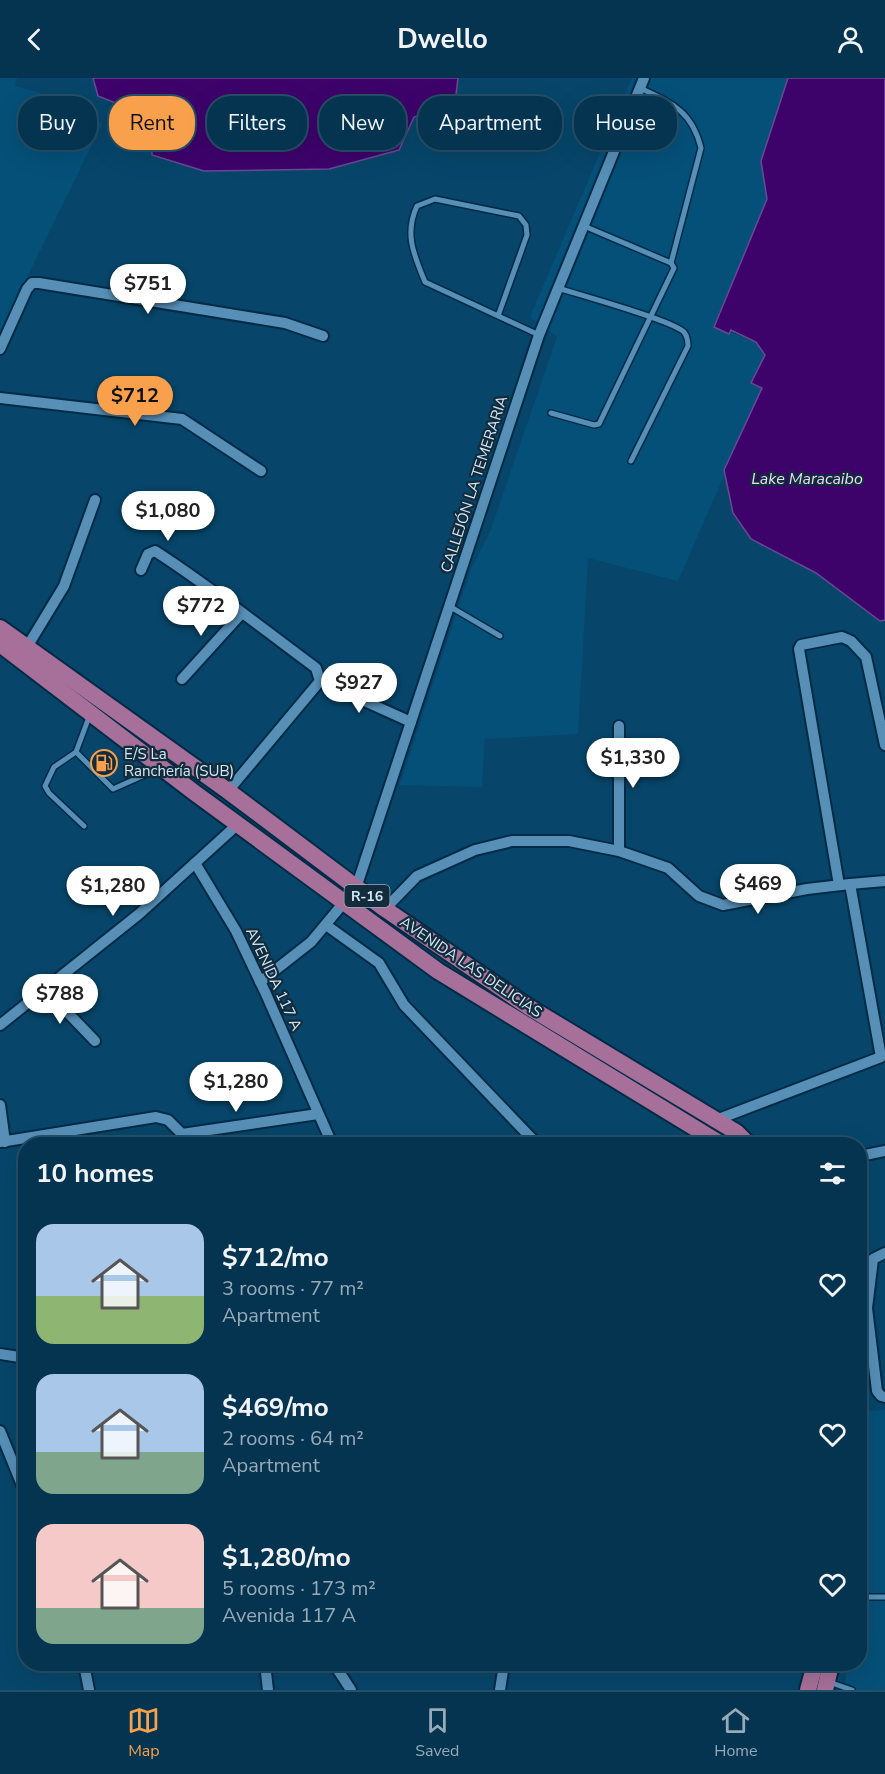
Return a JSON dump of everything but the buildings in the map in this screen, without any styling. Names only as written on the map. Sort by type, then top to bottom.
[{"type":"main road","name":"AVENIDA LAS DELICIAS","points":[[0,628],[228,791],[385,909],[527,1006],[740,1137]]},
{"type":"main road","name":"AVENIDA LAS DELICIAS","points":[[0,644],[161,767],[438,971],[710,1137]]},
{"type":"main road","points":[[808,1690],[812,1671]]},
{"type":"main road","points":[[826,1686],[829,1671]]},
{"type":"street","name":"CALLEJÓN LA TEMERARIA","points":[[261,982],[311,942],[356,888],[556,287],[642,83]]},
{"type":"street","points":[[0,349],[27,289],[32,283],[285,323],[322,336]]},
{"type":"street","points":[[0,398],[182,419],[261,471]]},
{"type":"street","points":[[27,646],[64,586],[95,500]]},
{"type":"street","points":[[141,570],[148,554],[155,551],[208,585],[241,614],[316,668],[320,681],[411,722]]},
{"type":"street","points":[[182,679],[241,614]]},
{"type":"street","points":[[716,1120],[883,1059],[845,885],[799,650],[801,645],[842,637],[851,641],[866,657],[885,745]]},
{"type":"street","points":[[228,791],[320,681]]},
{"type":"street","points":[[619,726],[619,851]]},
{"type":"street","points":[[0,1025],[139,914],[238,824]]},
{"type":"street","points":[[385,909],[417,876],[475,850],[512,841],[569,841],[619,851],[668,868],[699,896],[723,905],[845,885],[885,881]]},
{"type":"street","name":"AVENIDA 117 A","points":[[195,863],[236,931],[261,982],[329,1137]]},
{"type":"street","points":[[326,925],[379,963],[404,1005],[530,1137]]},
{"type":"street","points":[[45,989],[95,1041]]},
{"type":"street","points":[[0,1105],[2,1142],[18,1139]]},
{"type":"street","points":[[182,1134],[318,1114]]},
{"type":"street","points":[[33,1137],[156,1117],[168,1120],[182,1134]]},
{"type":"street","points":[[867,1155],[885,1151]]},
{"type":"street","points":[[867,1288],[873,1259],[885,1253]]},
{"type":"street","points":[[867,1331],[877,1390],[881,1396],[885,1397]]},
{"type":"street","points":[[0,1354],[18,1357]]},
{"type":"street","points":[[0,1431],[18,1475]]},
{"type":"street","points":[[85,1671],[89,1690]]},
{"type":"street","points":[[267,1671],[268,1690]]},
{"type":"street","points":[[339,1671],[351,1690]]},
{"type":"street","points":[[500,1690],[503,1671]]},
{"type":"lane","points":[[642,83],[676,105],[696,130],[701,148],[671,263]]},
{"type":"lane","points":[[498,316],[527,236],[525,225],[519,216],[435,199],[417,206],[411,219],[410,241],[425,282],[498,316],[539,335]]},
{"type":"lane","points":[[551,413],[594,425],[599,424],[652,318],[674,268],[671,263],[582,225]]},
{"type":"lane","points":[[556,287],[652,318],[682,331],[688,346],[631,461]]},
{"type":"lane","points":[[449,606],[500,636]]},
{"type":"lane","points":[[84,826],[49,793],[45,786],[54,767],[75,752],[90,712]]},
{"type":"lane","points":[[75,752],[113,789],[161,767]]},
{"type":"lane","points":[[867,1597],[885,1597]]},
{"type":"lane","points":[[826,1686],[852,1690]]},
{"type":"shaded area","points":[[0,78],[17,78],[15,86],[51,96],[18,96],[18,150],[89,150],[0,333]]},
{"type":"shaded area","points":[[632,78],[788,78],[761,161],[767,199],[714,327],[756,342],[765,355],[762,388],[678,581],[588,558],[578,734],[485,739],[482,787],[400,785],[471,569],[490,532],[557,337],[530,317],[601,150],[677,150],[677,96],[624,96]]},
{"type":"shaded area","points":[[97,121],[102,124],[97,134]]},
{"type":"shaded area","points":[[885,1410],[885,1690],[843,1690],[847,1671],[867,1671],[867,1411]]},
{"type":"water","points":[[93,78],[458,78],[456,96],[418,96],[418,116],[414,117],[406,135],[406,96],[319,96],[319,150],[399,150],[329,169],[204,171],[152,155],[152,150],[195,150],[195,96],[109,96],[109,100],[98,96]]},
{"type":"water","name":"Lake Maracaibo","points":[[788,78],[885,78],[885,620],[880,621],[816,573],[751,539],[733,513],[724,470],[762,388],[751,383],[765,355],[756,342],[731,330],[729,334],[714,327],[767,199],[761,161]]},
{"type":"place","name":"E/S La Ranchería (SUB)","points":[[104,763]]}]
